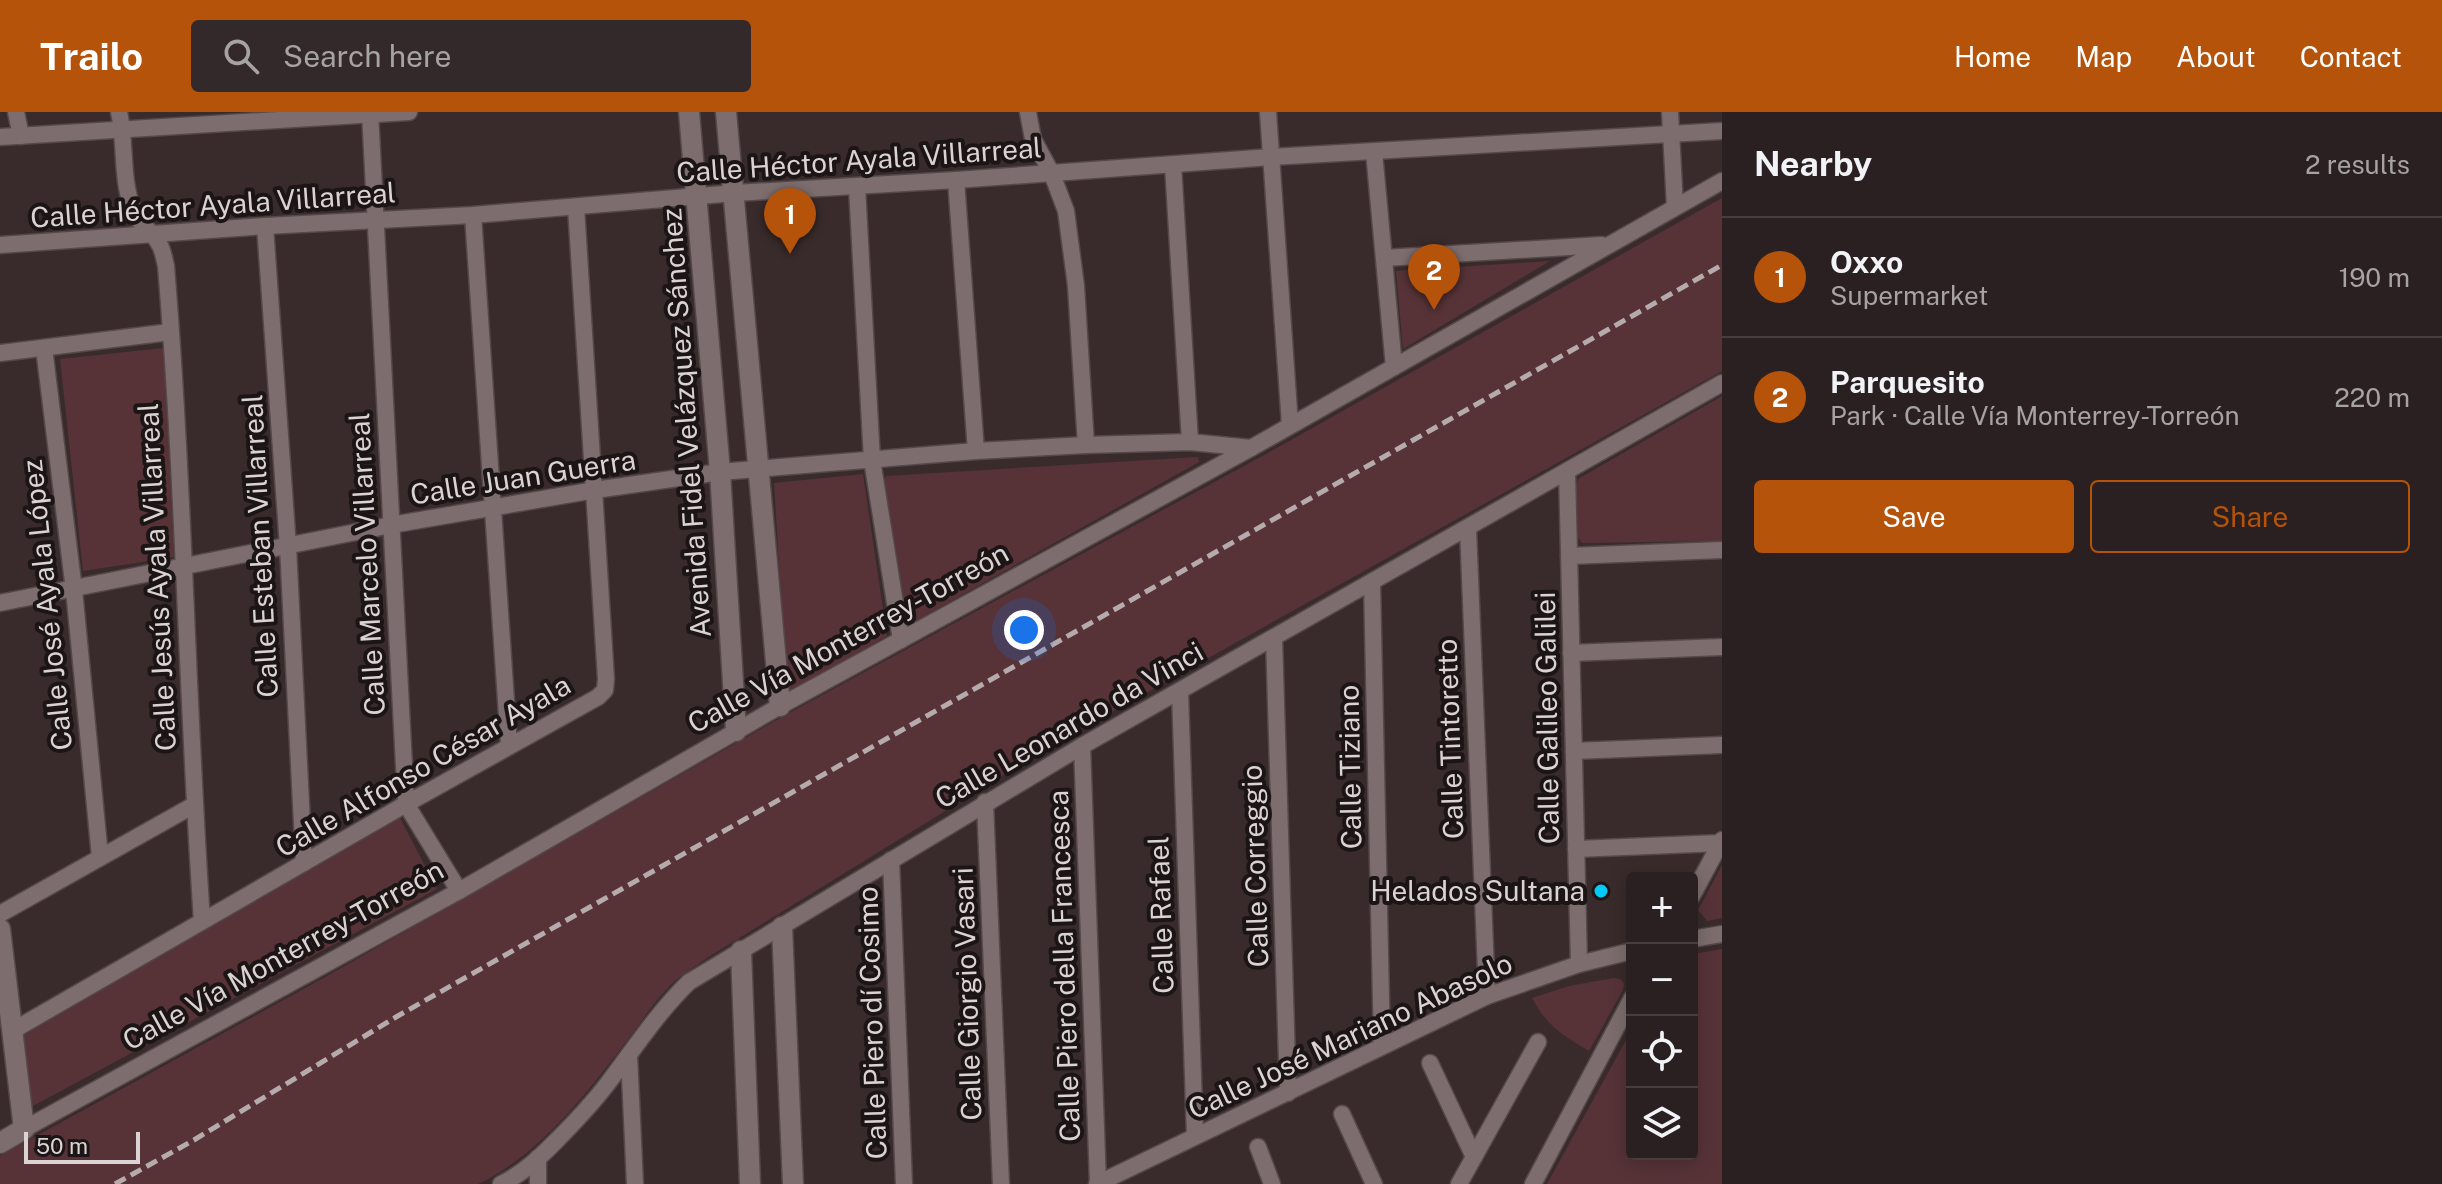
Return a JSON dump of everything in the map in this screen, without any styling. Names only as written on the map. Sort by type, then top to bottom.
[{"type":"street","points":[[16,112],[21,136]]},
{"type":"street","name":"Calle Jesús Ayala Villarreal","points":[[119,112],[129,197],[138,221],[159,243],[166,266],[202,921]]},
{"type":"street","points":[[0,137],[409,112]]},
{"type":"street","name":"Avenida Fidel Velázquez Sánchez","points":[[689,112],[720,472],[736,731]]},
{"type":"street","points":[[726,112],[780,706]]},
{"type":"street","points":[[1028,112],[1033,139],[1052,174],[1066,211],[1076,286],[1086,445]]},
{"type":"street","points":[[1268,112],[1290,425]]},
{"type":"street","points":[[1670,112],[1675,207]]},
{"type":"street","name":"Calle Marcelo Villarreal","points":[[370,113],[406,804],[459,891]]},
{"type":"street","name":"Calle Héctor Ayala Villarreal","points":[[0,245],[473,215],[697,195],[857,187],[1271,157],[1722,131]]},
{"type":"street","points":[[1374,152],[1394,367]]},
{"type":"street","points":[[1173,165],[1190,442]]},
{"type":"street","points":[[956,180],[976,451]]},
{"type":"street","name":"Calle Vía Monterrey-Torreón","points":[[0,1143],[459,891],[780,706],[1251,448],[1722,181]]},
{"type":"street","points":[[857,187],[872,460],[901,640]]},
{"type":"street","name":"Calle Alfonso César Ayala","points":[[12,1031],[598,697],[605,690],[576,207]]},
{"type":"street","points":[[473,215],[509,745]]},
{"type":"street","name":"Calle Esteban Villarreal","points":[[265,226],[288,547],[304,863]]},
{"type":"street","points":[[1384,258],[1608,245]]},
{"type":"street","points":[[0,353],[170,332]]},
{"type":"street","name":"Calle José Ayala López","points":[[44,348],[74,590],[100,857]]},
{"type":"street","name":"Calle Leonardo da Vinci","points":[[501,1184],[538,1158],[579,1117],[689,982],[985,802],[1722,383]]},
{"type":"street","name":"Calle Juan Guerra","points":[[0,603],[391,525],[720,472],[1086,445],[1190,442],[1251,448]]},
{"type":"street","name":"Calle Galileo Galilei","points":[[1567,471],[1579,964]]},
{"type":"street","name":"Calle Tintoretto","points":[[1468,528],[1487,996]]},
{"type":"street","points":[[1569,556],[1722,550]]},
{"type":"street","name":"Calle Tiziano","points":[[1372,583],[1382,1046]]},
{"type":"street","name":"Calle Correggio","points":[[1274,638],[1288,1093]]},
{"type":"street","points":[[1571,653],[1722,647]]},
{"type":"street","name":"Calle Rafael","points":[[1180,692],[1195,1136]]},
{"type":"street","points":[[1574,751],[1722,745]]},
{"type":"street","name":"Calle Piero della Francesca","points":[[1082,746],[1097,1184]]},
{"type":"street","name":"Calle Giorgio Vasari","points":[[985,802],[1001,1184]]},
{"type":"street","points":[[0,914],[194,805]]},
{"type":"street","points":[[1576,849],[1721,841]]},
{"type":"street","points":[[1698,885],[1721,841]]},
{"type":"street","name":"Calle Piero dí Cosimo","points":[[891,860],[904,1184]]},
{"type":"street","points":[[782,927],[793,1184]]},
{"type":"street","points":[[0,929],[24,1129]]},
{"type":"street","points":[[1698,938],[1722,934]]},
{"type":"street","points":[[741,951],[750,1184]]},
{"type":"street","name":"Calle José Mariano Abasolo","points":[[1097,1184],[1487,996],[1579,964],[1626,952]]},
{"type":"street","points":[[1533,1184],[1626,1009]]},
{"type":"street","points":[[1459,1184],[1538,1042]]},
{"type":"street","points":[[629,1055],[635,1184]]},
{"type":"street","points":[[1430,1063],[1474,1157]]},
{"type":"street","points":[[1342,1114],[1374,1184]]},
{"type":"street","points":[[1258,1147],[1272,1184]]},
{"type":"street","points":[[538,1158],[538,1184]]},
{"type":"shaded area","points":[[1722,198],[1722,371],[1049,747],[710,956],[681,976],[657,1000],[600,1076],[544,1138],[501,1171],[478,1184],[0,1184],[0,1156],[327,976],[789,713],[1275,449]]},
{"type":"shaded area","points":[[1550,261],[1403,349],[1396,271]]},
{"type":"shaded area","points":[[164,348],[174,557],[83,571],[60,359]]},
{"type":"shaded area","points":[[1722,396],[1722,541],[1582,543],[1578,537],[1578,479]]},
{"type":"shaded area","points":[[1198,457],[1199,462],[910,624],[904,620],[884,481],[886,476]]},
{"type":"shaded area","points":[[863,474],[887,636],[787,693],[774,483]]},
{"type":"shaded area","points":[[400,818],[437,889],[31,1107],[22,1036]]},
{"type":"shaded area","points":[[1722,865],[1722,918],[1707,921],[1698,910]]},
{"type":"shaded area","points":[[1722,949],[1722,1184],[1547,1184],[1626,1040],[1626,1160],[1698,1160],[1698,953]]},
{"type":"shaded area","points":[[1614,978],[1624,983],[1623,990],[1589,1051],[1556,1029],[1532,998],[1569,986]]},
{"type":"railway","points":[[115,1184],[194,1140],[396,1017],[1722,265]]},
{"type":"place","name":"Oxxo","points":[[790,254]]},
{"type":"place","name":"Parquesito","points":[[1434,310]]},
{"type":"place","name":"Helados Sultana","points":[[1601,891]]}]
